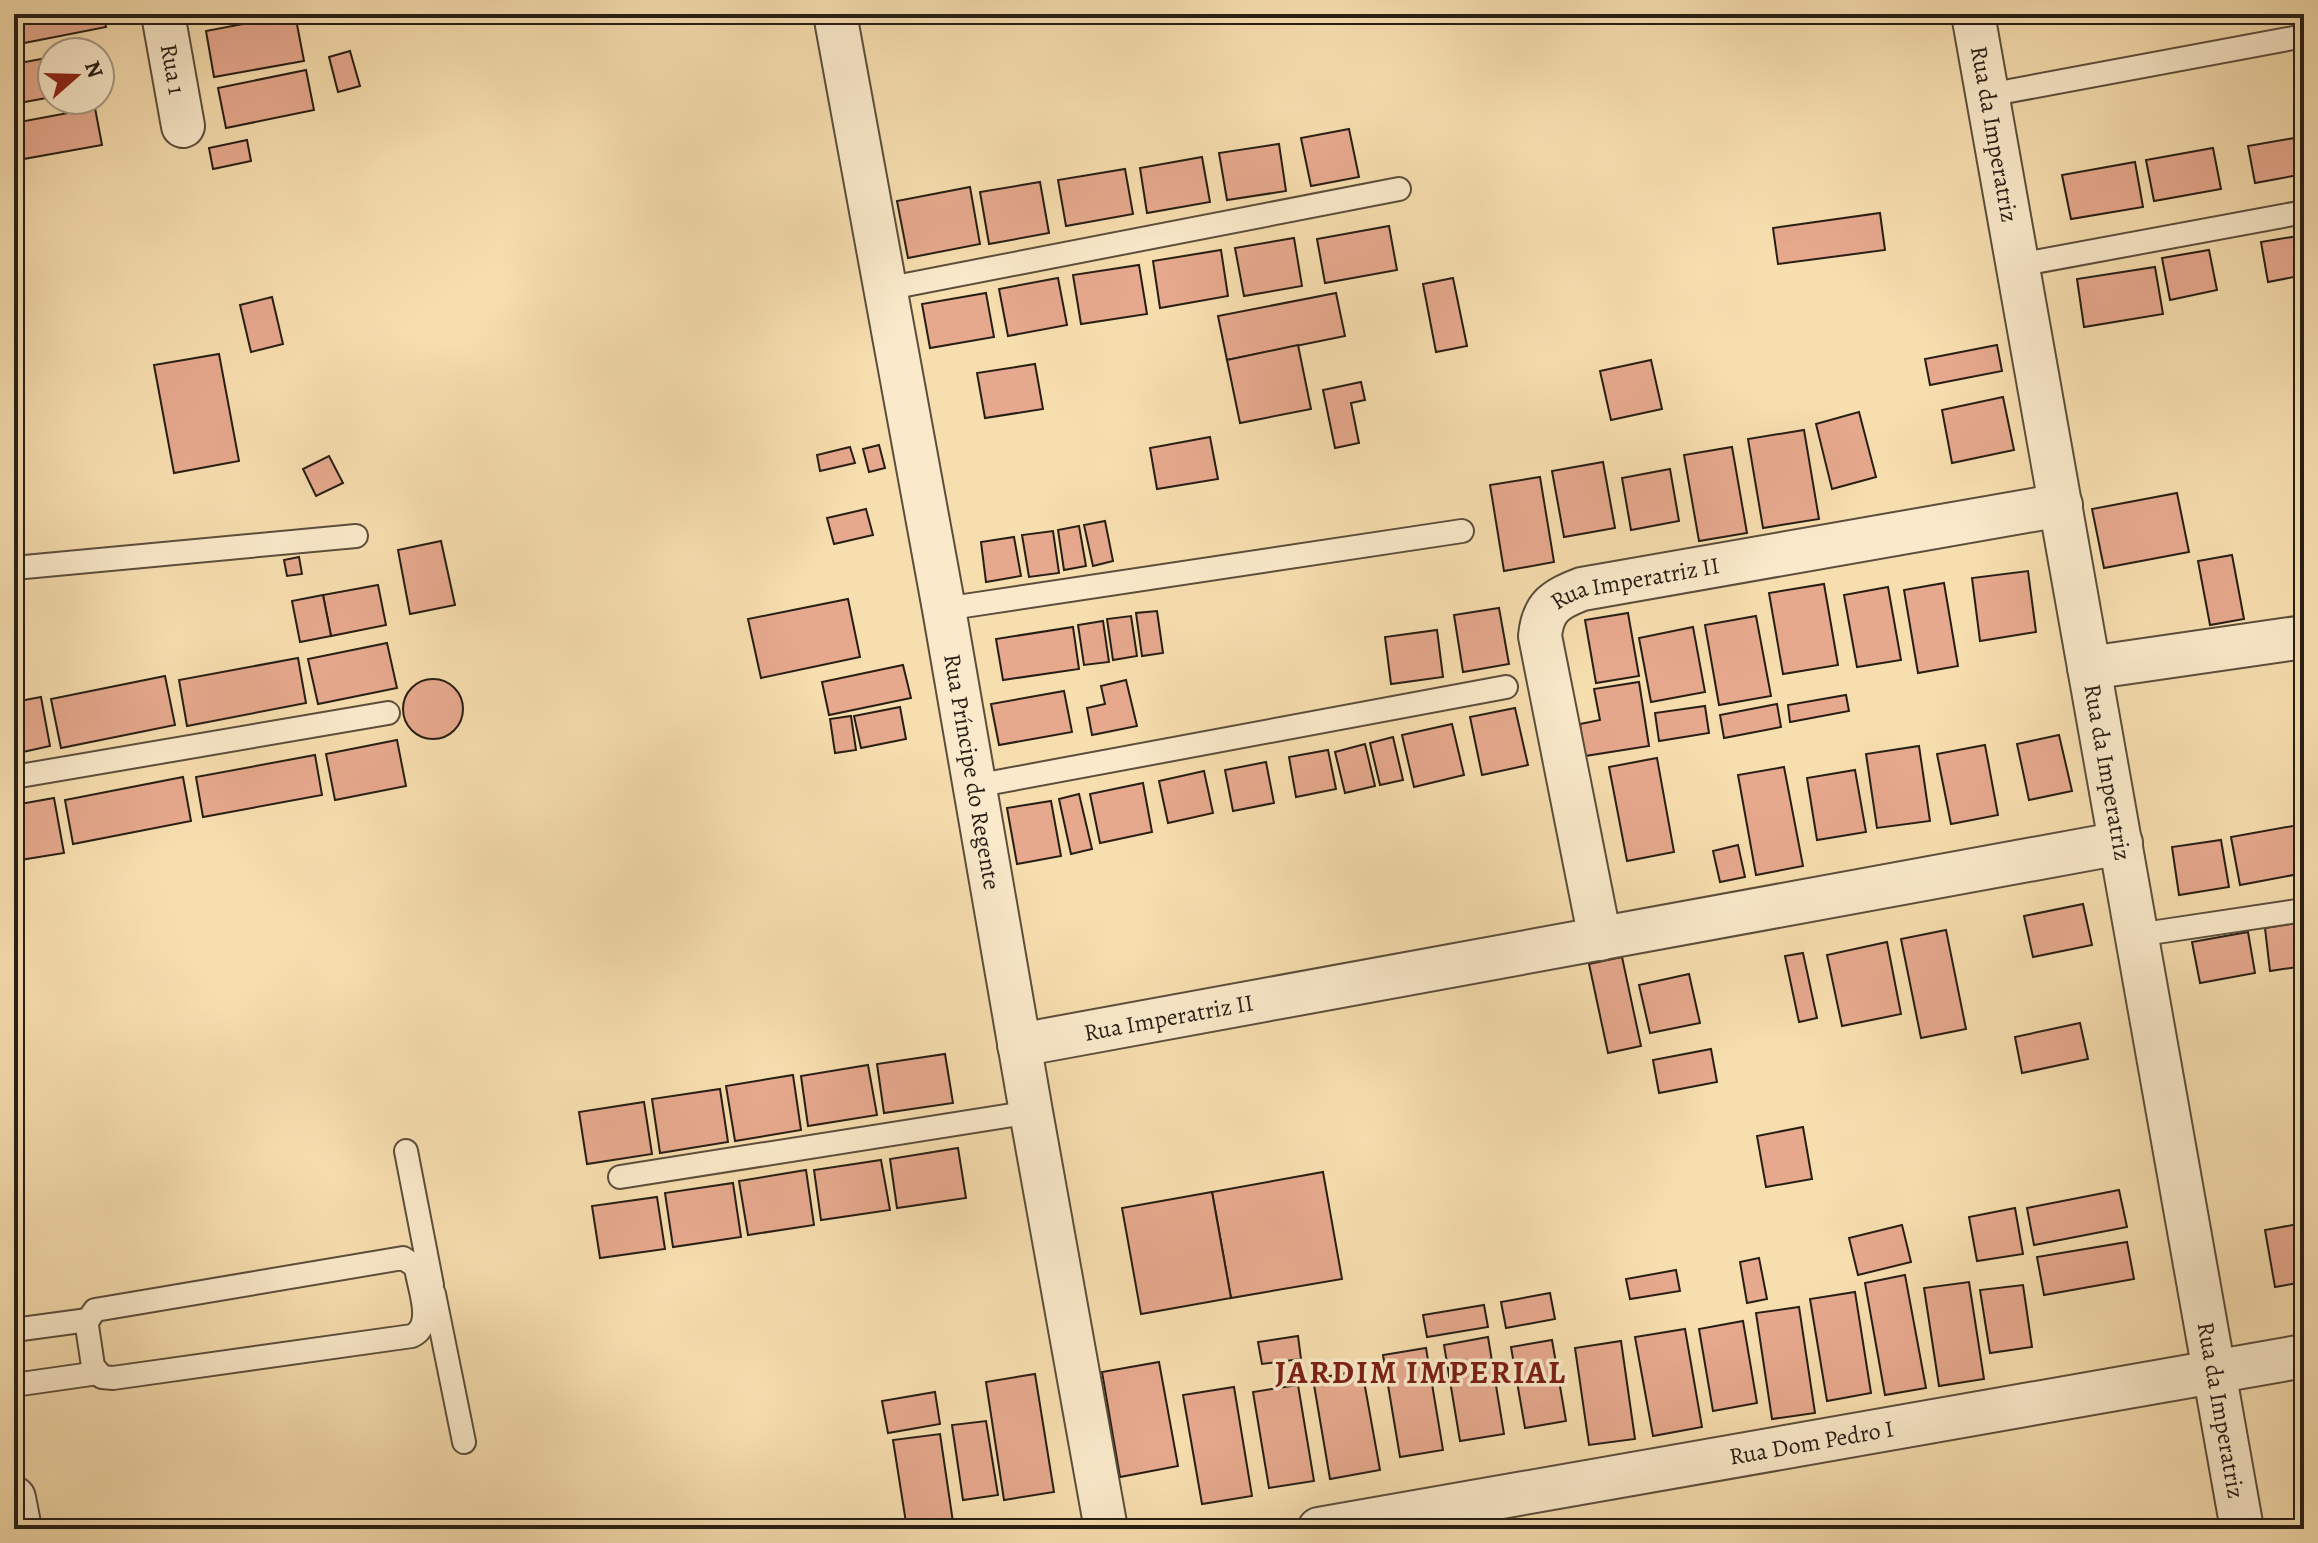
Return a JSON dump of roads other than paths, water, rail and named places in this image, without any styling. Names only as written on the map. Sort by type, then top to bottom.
[{"type":"street","name":"Rua 1","points":[[163,14],[183,126]]},
{"type":"street","name":"Rua Príncipe do Regente","points":[[835,14],[944,609],[1106,1529]]},
{"type":"street","name":"Rua da Imperatriz","points":[[1973,14],[2242,1529]]},
{"type":"street","name":"Rua Imperatriz II","points":[[1600,939],[1540,636],[1542,620],[1549,607],[1563,596],[1582,589],[2061,505]]},
{"type":"street","points":[[2089,668],[2304,637]]},
{"type":"street","name":"Rua Imperatriz II","points":[[1019,1045],[2121,843]]},
{"type":"street","name":"Rua Dom Pedro I","points":[[1319,1529],[2304,1356]]},
{"type":"street","points":[[14,1498],[20,1529]]},
{"type":"lane","points":[[1988,95],[2304,36]]},
{"type":"lane","points":[[885,289],[1399,189]]},
{"type":"lane","points":[[2018,265],[2304,212]]},
{"type":"lane","points":[[944,609],[1462,531]]},
{"type":"lane","points":[[14,568],[356,536]]},
{"type":"lane","points":[[975,786],[1506,687]]},
{"type":"lane","points":[[14,777],[388,713]]},
{"type":"lane","points":[[2137,935],[2304,910]]},
{"type":"lane","points":[[620,1177],[1031,1112]]},
{"type":"lane","points":[[406,1151],[427,1294],[464,1442]]},
{"type":"lane","points":[[403,1258],[415,1266],[427,1294],[424,1325],[418,1334],[412,1336],[113,1378],[102,1377],[93,1366],[88,1320],[95,1310],[101,1308],[403,1258]]},
{"type":"lane","points":[[14,1330],[88,1320]]},
{"type":"lane","points":[[14,1385],[98,1373]]},
{"type":"district","name":"JARDIM IMPERIAL","points":[[1421,1372]]}]
